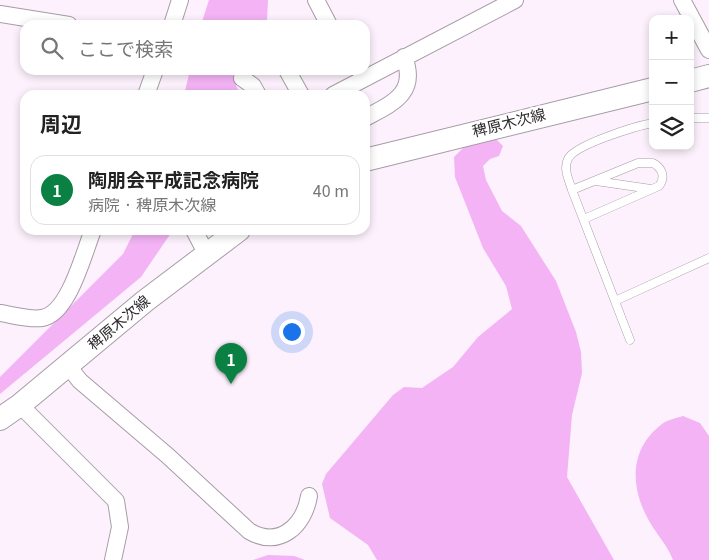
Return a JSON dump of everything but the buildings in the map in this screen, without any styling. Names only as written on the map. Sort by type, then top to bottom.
[{"type":"main road","points":[[694,80],[709,76]]},
{"type":"main road","name":"稗原木次線","points":[[370,159],[649,90]]},
{"type":"main road","name":"稗原木次線","points":[[0,419],[68,366],[145,301],[232,235]]},
{"type":"street","points":[[174,20],[180,0]]},
{"type":"street","points":[[316,0],[326,20]]},
{"type":"street","points":[[370,70],[404,57],[515,0]]},
{"type":"street","points":[[682,0],[709,50]]},
{"type":"street","points":[[0,14],[38,20]]},
{"type":"street","points":[[370,115],[392,104],[403,93],[408,82],[409,69],[404,57]]},
{"type":"street","points":[[148,90],[153,75]]},
{"type":"street","points":[[243,75],[242,78],[250,82],[255,90]]},
{"type":"street","points":[[290,75],[297,90]]},
{"type":"street","points":[[339,90],[357,75]]},
{"type":"street","points":[[0,313],[42,318],[56,312],[66,297],[91,235]]},
{"type":"street","points":[[196,235],[206,255]]},
{"type":"street","points":[[68,366],[80,381],[168,456],[249,531],[258,536],[273,539],[286,533],[304,511],[309,496]]},
{"type":"street","points":[[20,405],[116,501],[120,527],[113,560]]},
{"type":"lane","points":[[694,118],[709,118]]},
{"type":"lane","points":[[630,340],[572,190],[566,165],[573,152],[580,148],[649,124]]},
{"type":"lane","points":[[572,190],[638,163],[650,162],[659,167],[663,175],[662,183],[652,190],[584,219]]},
{"type":"lane","points":[[594,181],[652,190]]},
{"type":"lane","points":[[615,301],[709,258]]},
{"type":"shaded area","points":[[209,0],[268,0],[267,20],[203,20]]},
{"type":"shaded area","points":[[189,75],[233,75],[239,90],[185,90]]},
{"type":"shaded area","points":[[496,139],[503,146],[499,156],[490,159],[483,166],[486,180],[502,211],[521,226],[556,281],[576,332],[581,352],[582,373],[572,415],[567,477],[614,560],[377,560],[368,545],[330,518],[322,484],[326,474],[393,395],[404,387],[422,388],[453,367],[478,337],[512,309],[506,286],[483,248],[455,177],[454,157],[468,143]]},
{"type":"shaded area","points":[[132,235],[170,235],[141,277],[0,394],[0,377],[123,254]]},
{"type":"shaded area","points":[[683,416],[700,423],[709,436],[709,560],[673,560],[647,517],[641,505],[638,492],[636,467],[644,444],[662,424]]},
{"type":"shaded area","points":[[268,555],[294,556],[305,560],[253,560]]},
{"type":"place","name":"陶朋会平成記念病院","points":[[231,384]]}]
